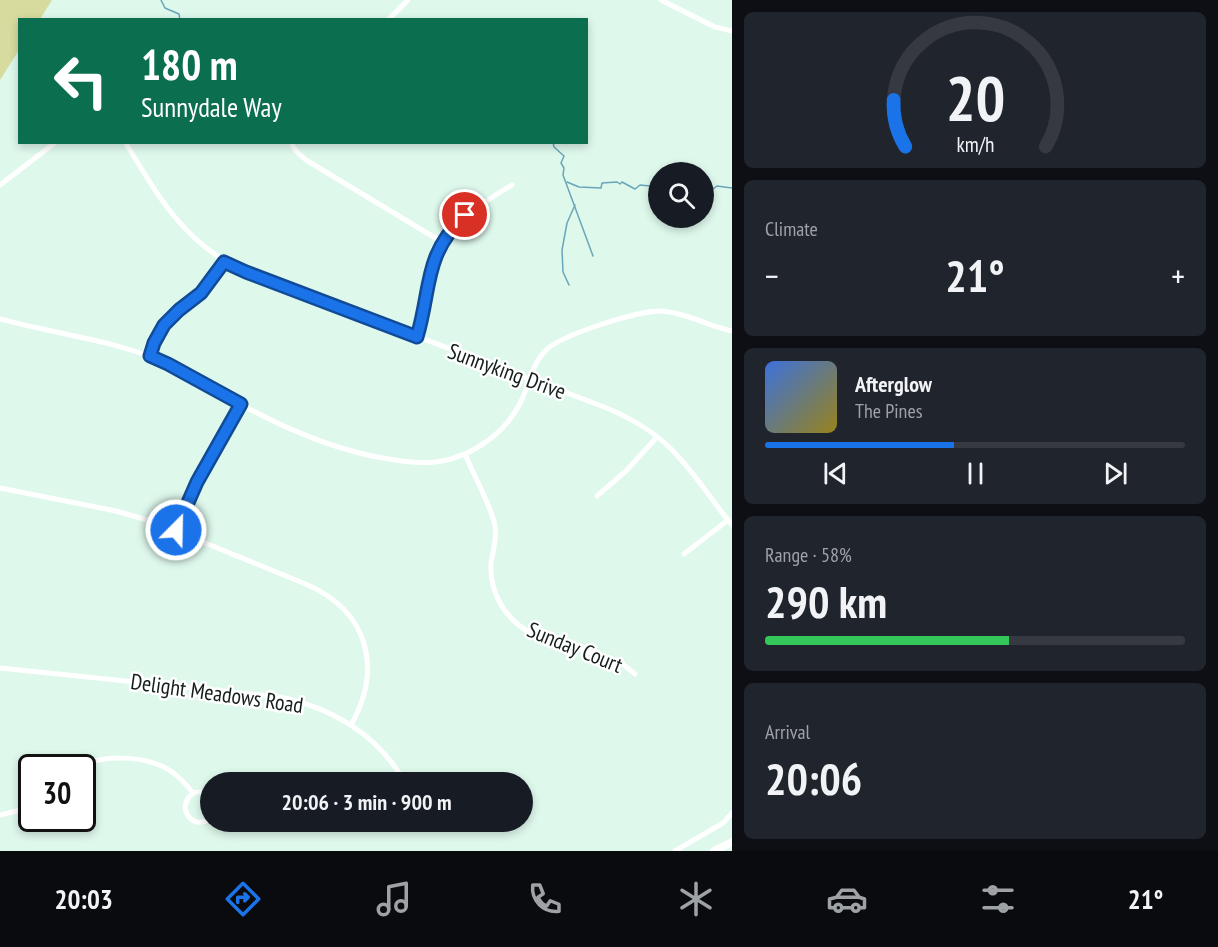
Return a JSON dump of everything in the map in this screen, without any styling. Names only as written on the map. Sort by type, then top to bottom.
[{"type":"main road","points":[[714,851],[732,842]]},
{"type":"street","points":[[390,18],[408,0]]},
{"type":"street","points":[[661,0],[710,25],[732,32]]},
{"type":"street","points":[[0,185],[53,144]]},
{"type":"street","name":"Sunnyking Drive","points":[[126,144],[173,218],[197,242],[224,262],[619,413],[657,436],[682,461],[730,523]]},
{"type":"street","points":[[292,144],[296,151],[314,165],[442,242]]},
{"type":"street","points":[[417,337],[430,272],[442,242],[457,223],[473,209],[512,185]]},
{"type":"street","points":[[150,356],[164,325],[201,293],[224,262]]},
{"type":"street","points":[[0,319],[150,356],[300,435],[341,449],[400,461],[423,462],[445,460],[465,454],[486,442],[504,427],[518,408],[538,359],[557,342],[640,313],[671,312],[732,331]]},
{"type":"street","points":[[176,530],[197,482],[241,404]]},
{"type":"street","points":[[597,496],[632,466],[657,436]]},
{"type":"street","name":"Sunday Court","points":[[465,454],[493,519],[496,533],[491,563],[492,583],[499,602],[507,614],[528,631],[620,662],[635,674]]},
{"type":"street","points":[[0,488],[116,511],[176,530],[329,596],[346,611],[362,636],[367,653],[367,686],[362,704],[351,725]]},
{"type":"street","points":[[684,555],[730,523]]},
{"type":"street","name":"Delight Meadows Road","points":[[0,668],[280,697],[315,706],[365,735],[384,753],[397,772]]},
{"type":"street","points":[[96,761],[146,761],[170,770],[182,779],[193,793]]},
{"type":"street","points":[[200,792],[193,793],[185,802],[189,818],[200,822]]},
{"type":"street","points":[[0,815],[18,811]]},
{"type":"street","points":[[675,851],[723,823],[732,813]]},
{"type":"green space","points":[[0,0],[52,0],[41,18],[18,18],[18,52],[0,80]]},
{"type":"waterway","points":[[161,0],[165,8],[179,14],[180,18]]},
{"type":"waterway","points":[[553,144],[564,156],[561,163],[564,168],[563,175],[593,256]]},
{"type":"waterway","points":[[567,182],[579,187],[601,188],[602,183],[617,182],[620,184],[622,182],[635,189],[640,185],[648,186]]},
{"type":"waterway","points":[[714,188],[717,186],[732,188]]},
{"type":"waterway","points":[[569,285],[563,272],[562,250],[567,223],[575,205]]},
{"type":"route","points":[[176,530],[190,495],[241,404],[150,356],[159,333],[171,317],[210,284],[224,262],[417,337],[435,258],[442,242],[465,215]]}]
